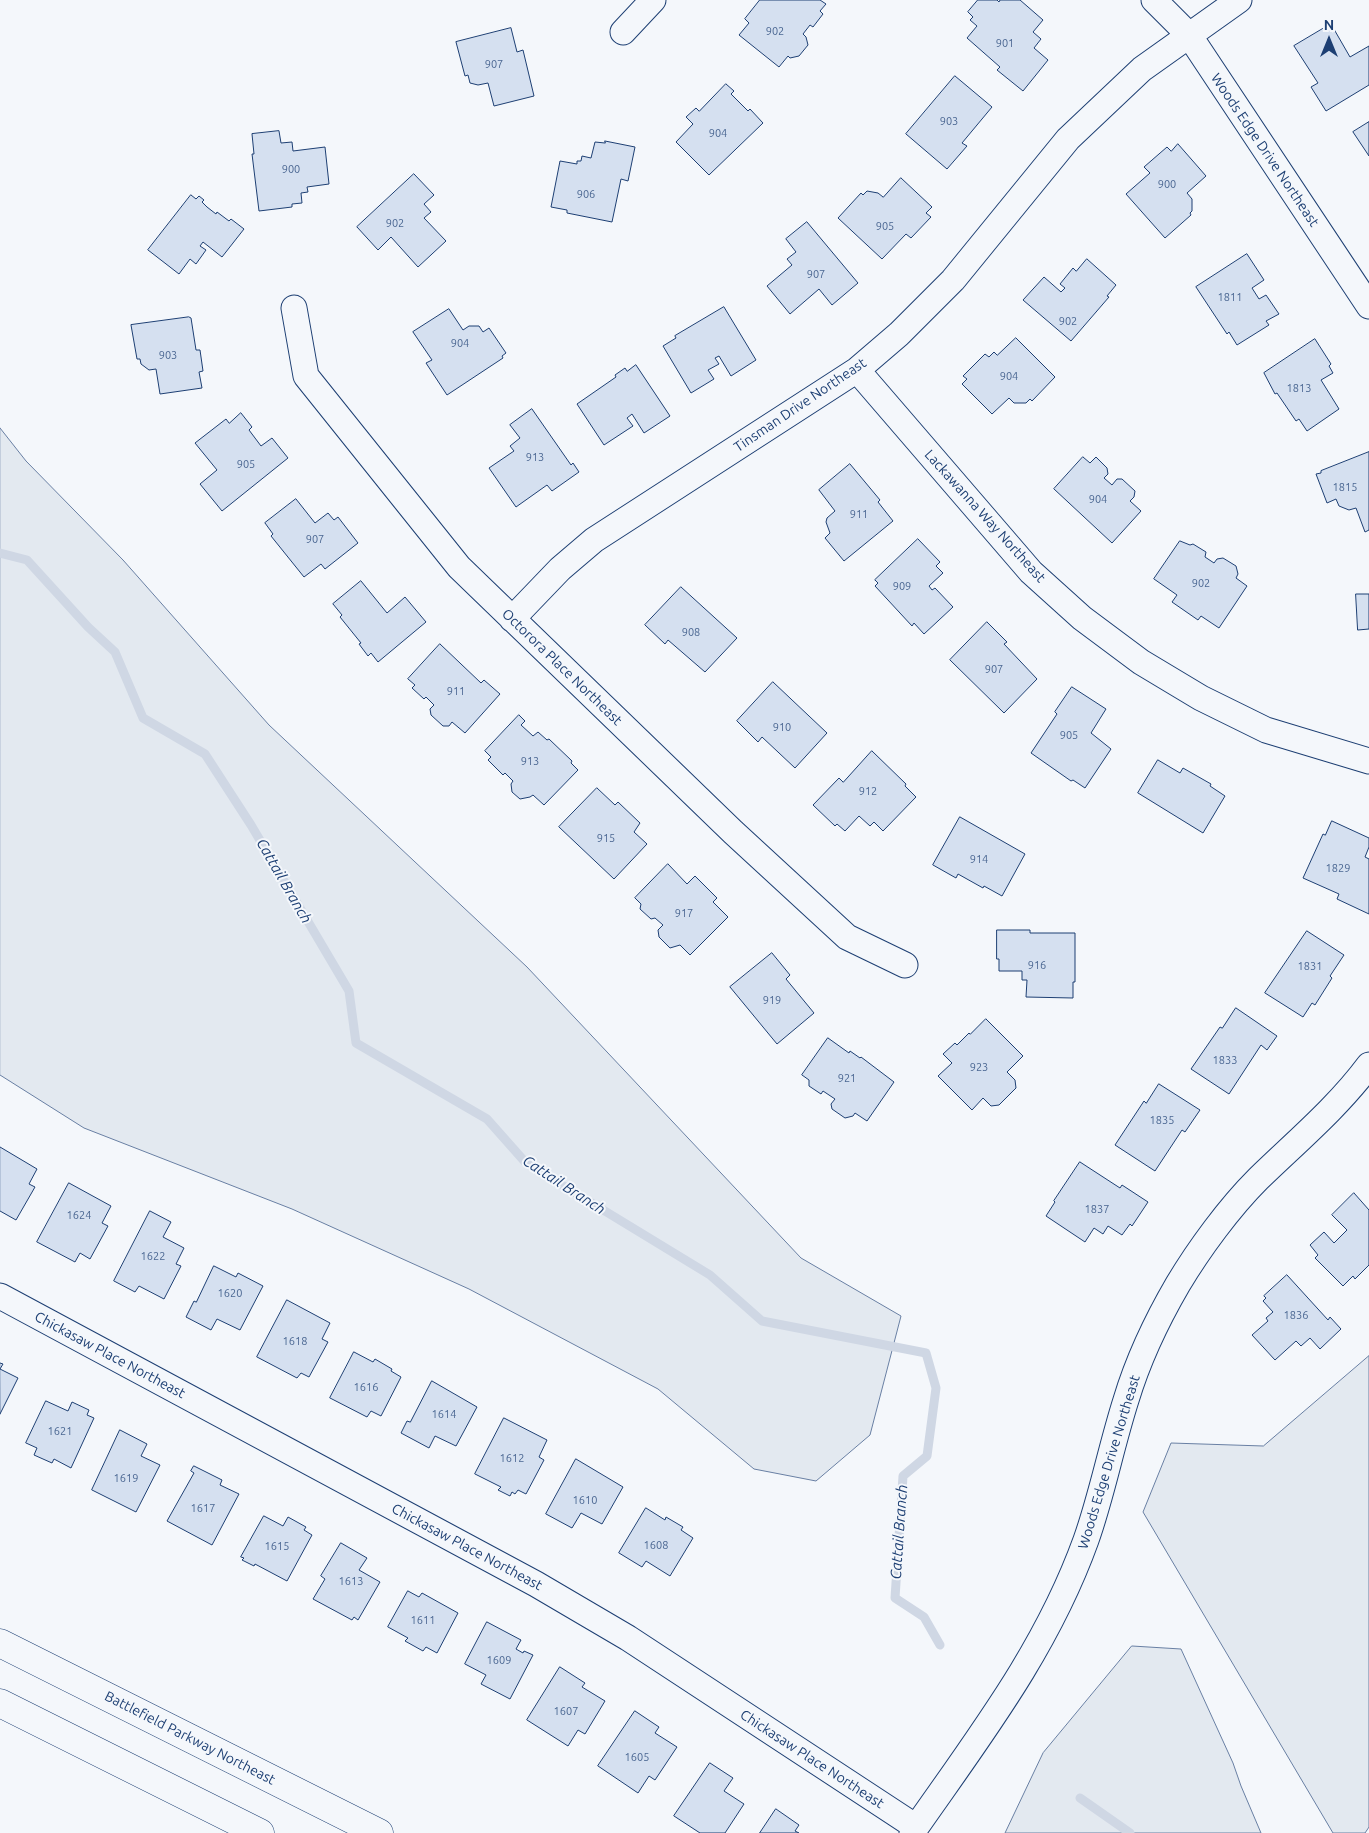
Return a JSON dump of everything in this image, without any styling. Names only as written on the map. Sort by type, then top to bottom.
[{"type":"main road","name":"Battlefield Parkway Northeast","points":[[0,1643],[379,1833]]},
{"type":"main road","points":[[0,1703],[260,1833]]},
{"type":"street","points":[[623,32],[653,0]]},
{"type":"street","name":"Woods Edge Drive Northeast","points":[[1154,0],[1188,35],[1369,306]]},
{"type":"street","name":"Tinsman Drive Northeast","points":[[512,619],[560,569],[594,540],[857,370],[900,334],[953,280],[1068,139],[1142,69],[1239,0]]},
{"type":"street","name":"Octorora Place Northeast","points":[[294,308],[306,376],[459,567],[733,832],[847,937],[904,965]]},
{"type":"street","name":"Lackawanna Way Northeast","points":[[857,370],[1031,572],[1082,618],[1141,662],[1201,698],[1266,730],[1369,761]]},
{"type":"street","name":"Woods Edge Drive Northeast","points":[[914,1830],[999,1710],[1024,1670],[1059,1604],[1086,1540],[1126,1398],[1149,1340],[1178,1284],[1213,1232],[1256,1181],[1314,1127],[1369,1065]]},
{"type":"street","name":"Chickasaw Place Northeast","points":[[0,1296],[536,1584],[628,1638],[914,1830]]},
{"type":"shaded area","points":[[0,428],[26,461],[123,560],[269,725],[527,967],[801,1258],[901,1316],[870,1435],[816,1481],[754,1469],[658,1389],[469,1289],[292,1209],[84,1128],[0,1075]]},
{"type":"shaded area","points":[[1369,1356],[1369,1827],[1365,1833],[1333,1833],[1143,1512],[1171,1443],[1263,1446]]},
{"type":"shaded area","points":[[1132,1646],[1181,1649],[1233,1763],[1261,1833],[1005,1833],[1043,1753]]},
{"type":"building","points":[[760,0],[820,0],[826,4],[820,11],[823,14],[813,27],[810,25],[803,34],[808,45],[799,56],[790,58],[788,56],[779,67],[739,35],[749,23],[745,19]]},
{"type":"building","points":[[978,0],[997,0],[999,2],[1000,0],[1020,0],[1043,20],[1033,32],[1041,39],[1034,48],[1048,60],[1023,91],[997,70],[1000,67],[967,38],[977,26],[970,20],[973,17],[968,12]]},
{"type":"building","points":[[1331,24],[1350,57],[1369,46],[1369,85],[1326,111],[1311,87],[1318,83],[1294,46]]},
{"type":"building","points":[[511,28],[517,52],[523,50],[534,96],[494,106],[488,83],[478,85],[470,83],[468,75],[465,76],[456,42]]},
{"type":"building","points":[[955,76],[992,107],[962,143],[967,146],[947,169],[906,134]]},
{"type":"building","points":[[726,84],[734,91],[731,94],[748,111],[750,109],[763,123],[709,175],[676,142],[693,124],[686,117],[696,108],[699,111]]},
{"type":"building","points":[[1369,122],[1369,156],[1353,132]]},
{"type":"building","points":[[279,131],[281,143],[292,142],[293,151],[325,147],[329,184],[307,187],[308,192],[301,193],[302,203],[292,204],[292,207],[259,211],[252,154],[254,154],[252,134]]},
{"type":"building","points":[[605,141],[635,147],[628,181],[621,179],[612,222],[567,213],[567,210],[551,207],[560,161],[577,164],[577,161],[581,161],[582,156],[591,158],[595,142],[605,143]]},
{"type":"building","points":[[1178,144],[1206,176],[1187,193],[1192,199],[1191,215],[1165,238],[1126,194],[1150,173],[1144,167],[1167,147],[1171,151]]},
{"type":"building","points":[[414,174],[434,195],[424,204],[431,212],[424,218],[446,241],[418,267],[391,237],[378,250],[357,227]]},
{"type":"building","points":[[901,178],[932,207],[926,213],[931,217],[911,238],[906,234],[882,259],[838,218],[861,193],[863,195],[867,191],[878,193],[883,197]]},
{"type":"building","points":[[191,195],[196,199],[199,196],[204,200],[202,202],[216,214],[217,212],[229,221],[231,219],[244,229],[222,257],[203,242],[200,246],[206,250],[196,264],[190,259],[179,274],[148,250]]},
{"type":"building","points":[[807,222],[858,283],[832,305],[819,289],[790,314],[767,286],[792,265],[787,259],[796,252],[786,239]]},
{"type":"building","points":[[1247,254],[1264,280],[1252,288],[1259,299],[1266,295],[1279,314],[1266,321],[1269,325],[1237,345],[1229,332],[1227,334],[1196,287]]},
{"type":"building","points":[[1087,259],[1116,285],[1107,296],[1109,297],[1071,341],[1023,300],[1044,277],[1061,292],[1065,288],[1060,284],[1073,268],[1076,271]]},
{"type":"building","points":[[724,307],[756,360],[731,376],[719,356],[715,358],[719,364],[708,370],[714,379],[691,393],[663,346],[676,338],[675,336]]},
{"type":"building","points":[[449,309],[463,330],[469,326],[479,326],[483,332],[489,328],[506,353],[502,356],[503,358],[447,395],[426,363],[432,360],[413,332]]},
{"type":"building","points":[[191,318],[196,350],[200,350],[203,371],[199,372],[202,388],[160,394],[156,369],[149,370],[141,364],[140,359],[137,359],[131,325]]},
{"type":"building","points":[[1016,338],[1055,377],[1032,401],[1030,399],[1026,403],[1014,403],[1009,398],[992,414],[962,384],[967,379],[963,376],[985,354],[989,357],[994,352],[997,355]]},
{"type":"building","points":[[1315,339],[1331,364],[1329,366],[1333,373],[1321,380],[1339,409],[1307,431],[1299,419],[1296,421],[1277,393],[1275,394],[1264,373]]},
{"type":"building","points":[[636,365],[670,416],[644,433],[632,414],[627,418],[633,426],[604,445],[577,404],[616,377],[615,375],[625,368],[627,371]]},
{"type":"building","points":[[532,409],[571,465],[573,463],[579,472],[552,491],[547,485],[516,507],[489,468],[514,451],[510,446],[520,438],[510,425]]},
{"type":"building","points":[[241,413],[252,427],[249,430],[261,446],[272,438],[288,458],[222,511],[200,484],[217,470],[195,443],[226,419],[229,423]]},
{"type":"building","points":[[1369,452],[1369,530],[1365,532],[1356,508],[1349,510],[1339,506],[1336,499],[1327,503],[1316,474]]},
{"type":"building","points":[[1083,457],[1090,463],[1096,457],[1107,468],[1108,474],[1104,478],[1112,485],[1117,479],[1122,479],[1135,491],[1134,497],[1130,501],[1141,511],[1112,543],[1054,489]]},
{"type":"building","points":[[850,464],[880,500],[878,502],[893,521],[844,561],[825,538],[830,533],[826,522],[827,518],[835,511],[819,490]]},
{"type":"building","points":[[296,499],[315,523],[328,513],[334,520],[338,517],[358,543],[325,569],[321,564],[304,577],[271,536],[273,534],[265,523]]},
{"type":"building","points":[[918,539],[940,562],[936,566],[943,573],[929,586],[932,590],[935,588],[953,607],[924,634],[914,623],[912,626],[875,586],[878,583],[875,580]]},
{"type":"building","points":[[1180,541],[1190,545],[1193,544],[1206,552],[1205,557],[1214,563],[1217,559],[1223,558],[1236,566],[1238,574],[1236,578],[1247,586],[1219,628],[1201,616],[1198,620],[1172,602],[1177,595],[1154,579]]},
{"type":"building","points":[[361,581],[387,613],[405,597],[426,622],[378,662],[371,653],[368,656],[333,604]]},
{"type":"building","points":[[681,587],[737,638],[705,672],[668,640],[665,644],[645,625]]},
{"type":"building","points":[[1356,594],[1369,594],[1369,629],[1358,630]]},
{"type":"building","points":[[987,622],[1007,642],[1004,644],[1037,679],[1004,713],[950,660]]},
{"type":"building","points":[[440,644],[481,683],[484,680],[500,694],[465,733],[452,722],[449,726],[443,726],[431,715],[430,709],[434,705],[412,688],[415,685],[408,679]]},
{"type":"building","points":[[773,682],[827,733],[795,768],[762,737],[758,742],[737,721]]},
{"type":"building","points":[[1072,687],[1106,709],[1091,733],[1111,749],[1085,788],[1073,780],[1071,781],[1031,753],[1057,714],[1055,712]]},
{"type":"building","points":[[519,715],[525,721],[521,725],[533,736],[538,732],[547,740],[549,739],[572,761],[571,763],[578,770],[544,805],[533,795],[520,799],[512,792],[511,784],[513,781],[505,773],[503,775],[488,760],[491,757],[485,751]]},
{"type":"building","points":[[872,751],[906,784],[905,786],[916,797],[883,831],[874,822],[870,826],[859,816],[845,831],[837,824],[835,826],[813,805],[839,778],[843,782]]},
{"type":"building","points":[[1158,760],[1180,773],[1183,768],[1211,784],[1210,786],[1225,796],[1203,833],[1138,793]]},
{"type":"building","points":[[597,788],[615,805],[618,802],[640,823],[634,832],[647,844],[614,879],[559,827]]},
{"type":"building","points":[[960,817],[1025,854],[1002,896],[958,874],[956,878],[933,865]]},
{"type":"building","points":[[1332,821],[1369,838],[1369,847],[1365,857],[1369,859],[1369,914],[1337,899],[1339,894],[1303,878],[1323,834],[1325,835]]},
{"type":"building","points":[[668,864],[687,884],[695,876],[717,898],[713,902],[728,917],[690,955],[680,945],[670,948],[659,937],[658,930],[663,925],[655,918],[651,919],[640,909],[641,904],[635,898]]},
{"type":"building","points":[[997,930],[1030,930],[1030,933],[1075,933],[1075,982],[1073,982],[1073,998],[1026,997],[1027,980],[1022,980],[1022,971],[999,971]]},
{"type":"building","points":[[1307,931],[1344,955],[1330,976],[1332,978],[1315,1005],[1312,1003],[1303,1017],[1265,993]]},
{"type":"building","points":[[772,953],[790,975],[786,979],[814,1013],[777,1044],[730,987]]},
{"type":"building","points":[[1236,1008],[1277,1036],[1267,1050],[1261,1045],[1229,1094],[1191,1069],[1220,1027],[1222,1028]]},
{"type":"building","points":[[986,1019],[1023,1056],[1007,1072],[1015,1080],[1016,1088],[999,1105],[991,1106],[983,1098],[972,1110],[938,1076],[952,1063],[943,1054],[955,1043],[957,1045]]},
{"type":"building","points":[[828,1038],[849,1053],[850,1051],[861,1057],[894,1082],[867,1121],[855,1113],[853,1116],[845,1118],[832,1109],[831,1104],[835,1099],[823,1091],[821,1094],[809,1086],[809,1080],[802,1075]]},
{"type":"building","points":[[1159,1084],[1200,1110],[1185,1132],[1182,1130],[1155,1171],[1115,1145],[1144,1101],[1146,1103]]},
{"type":"building","points":[[0,1147],[37,1169],[29,1184],[35,1187],[16,1220],[0,1211]]},
{"type":"building","points":[[1080,1162],[1120,1188],[1122,1185],[1148,1202],[1132,1226],[1130,1224],[1122,1235],[1108,1226],[1103,1234],[1094,1228],[1085,1242],[1046,1216]]},
{"type":"building","points":[[69,1183],[111,1206],[102,1223],[108,1226],[90,1259],[80,1253],[75,1262],[37,1242]]},
{"type":"building","points":[[1354,1193],[1369,1210],[1369,1265],[1355,1279],[1353,1276],[1343,1286],[1315,1258],[1318,1255],[1310,1245],[1324,1232],[1334,1243],[1347,1230],[1332,1215]]},
{"type":"building","points":[[150,1211],[171,1222],[163,1237],[184,1248],[176,1264],[181,1266],[164,1299],[139,1286],[135,1292],[114,1281]]},
{"type":"building","points":[[214,1266],[236,1277],[238,1273],[263,1286],[240,1330],[217,1319],[211,1330],[186,1317],[194,1301],[196,1302]]},
{"type":"building","points":[[1287,1275],[1328,1320],[1330,1317],[1341,1329],[1320,1349],[1310,1338],[1301,1346],[1296,1341],[1275,1360],[1252,1335],[1268,1321],[1266,1318],[1273,1312],[1263,1301],[1266,1298],[1264,1296]]},
{"type":"building","points":[[287,1300],[330,1323],[322,1339],[328,1342],[309,1377],[301,1373],[297,1378],[257,1357]]},
{"type":"building","points":[[354,1352],[373,1362],[375,1359],[401,1377],[381,1416],[371,1411],[367,1417],[330,1398]]},
{"type":"building","points":[[0,1369],[18,1378],[0,1414]]},
{"type":"building","points":[[432,1381],[477,1407],[456,1446],[435,1436],[429,1448],[401,1433],[407,1421],[410,1422]]},
{"type":"building","points":[[46,1401],[68,1411],[72,1402],[89,1410],[87,1415],[94,1418],[71,1468],[54,1459],[52,1463],[34,1455],[37,1448],[26,1443]]},
{"type":"building","points":[[504,1418],[547,1440],[539,1457],[544,1460],[526,1494],[518,1490],[515,1494],[512,1492],[510,1496],[498,1490],[501,1487],[475,1474]]},
{"type":"building","points":[[120,1430],[147,1444],[141,1456],[160,1465],[136,1512],[92,1490]]},
{"type":"building","points":[[576,1459],[623,1487],[602,1524],[581,1513],[572,1528],[546,1514]]},
{"type":"building","points":[[194,1466],[222,1480],[220,1485],[239,1494],[212,1545],[167,1521],[194,1473],[191,1471]]},
{"type":"building","points":[[646,1508],[665,1520],[666,1517],[683,1527],[681,1530],[693,1538],[670,1576],[646,1561],[642,1567],[619,1553]]},
{"type":"building","points":[[264,1516],[283,1526],[288,1517],[306,1527],[304,1530],[312,1535],[287,1581],[255,1564],[254,1566],[242,1560],[244,1558],[241,1557]]},
{"type":"building","points":[[341,1543],[367,1558],[359,1570],[380,1582],[358,1620],[354,1617],[352,1620],[313,1599],[325,1579],[321,1576]]},
{"type":"building","points":[[408,1591],[419,1597],[422,1593],[458,1613],[437,1653],[426,1647],[423,1651],[405,1641],[408,1638],[388,1627]]},
{"type":"building","points":[[487,1622],[521,1640],[516,1649],[533,1655],[510,1699],[481,1684],[486,1675],[465,1664]]},
{"type":"building","points":[[560,1667],[585,1683],[582,1687],[605,1701],[585,1734],[578,1730],[568,1746],[527,1720]]},
{"type":"building","points":[[635,1711],[659,1727],[655,1733],[677,1747],[655,1780],[649,1776],[638,1793],[598,1766]]},
{"type":"building","points":[[710,1763],[733,1778],[724,1791],[744,1804],[725,1833],[700,1833],[674,1816]]},
{"type":"building","points":[[776,1809],[799,1825],[795,1831],[799,1833],[760,1833]]},
{"type":"waterway","name":"Cattail Branch","points":[[0,553],[27,560],[88,627],[115,652],[143,718],[205,754],[251,825],[349,991],[356,1043],[487,1119],[526,1163],[710,1275],[762,1321],[926,1353],[936,1388],[927,1456],[903,1476],[895,1598],[924,1617],[940,1645]]},
{"type":"waterway","name":"Cattail Branch","points":[[1080,1798],[1130,1833]]}]
